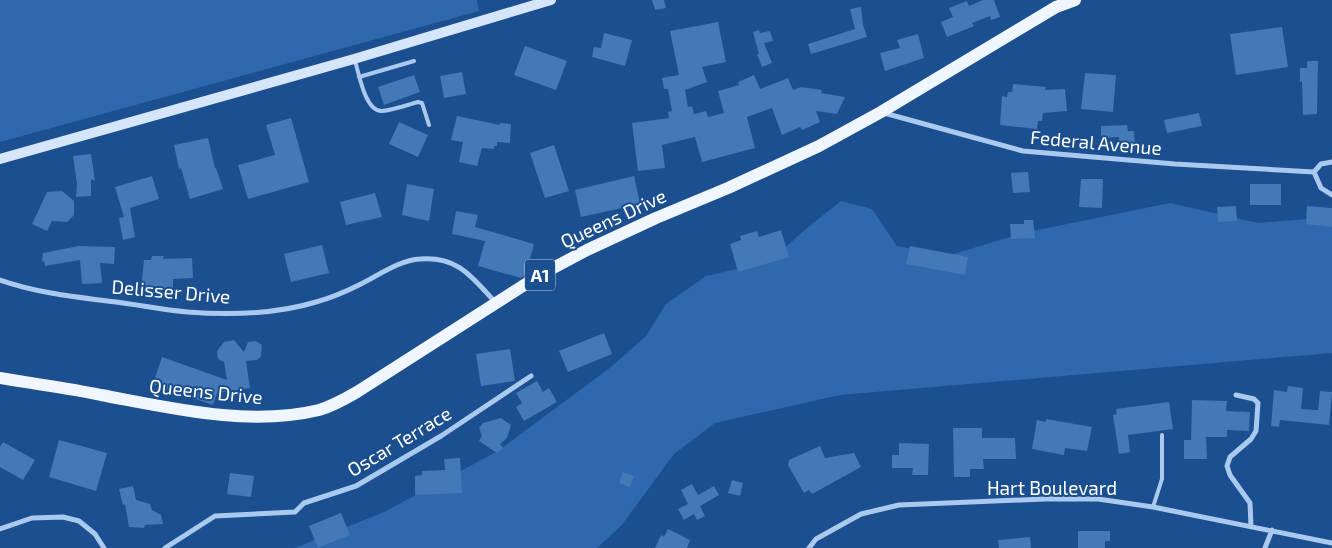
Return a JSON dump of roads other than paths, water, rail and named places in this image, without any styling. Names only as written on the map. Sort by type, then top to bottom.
[{"type":"main road","points":[[0,159],[354,59],[551,0]]},
{"type":"main road","name":"Queens Drive","points":[[0,378],[219,415],[268,417],[319,410],[340,402],[357,392],[540,275],[587,250],[819,146],[881,112],[1058,4],[1075,0]]},
{"type":"street","name":"Federal Avenue","points":[[881,112],[1023,151],[1175,164],[1314,172]]},
{"type":"street","points":[[1332,162],[1321,164],[1314,172],[1321,188],[1332,196]]},
{"type":"street","name":"Delisser Drive","points":[[0,280],[45,292],[186,312],[249,312],[289,308],[314,303],[341,294],[407,262],[420,258],[453,263],[466,271],[496,303]]},
{"type":"street","name":"Oscar Terrace","points":[[165,548],[215,516],[294,512],[304,503],[356,486],[441,436],[532,376]]},
{"type":"street","points":[[1236,395],[1254,398],[1258,403],[1256,431],[1251,439],[1230,457],[1227,466],[1230,475],[1250,503],[1251,526]]},
{"type":"street","name":"Hart Boulevard","points":[[809,548],[816,539],[861,514],[899,505],[1045,499],[1098,499],[1153,507],[1332,543]]},
{"type":"street","points":[[0,529],[32,518],[63,517],[79,521],[95,534],[104,548]]},
{"type":"street","points":[[1265,548],[1272,530]]},
{"type":"lane","points":[[354,59],[367,100],[374,108],[383,111],[418,102],[422,103],[429,125]]},
{"type":"lane","points":[[360,77],[414,61]]},
{"type":"lane","points":[[1153,507],[1162,479],[1162,435]]}]
